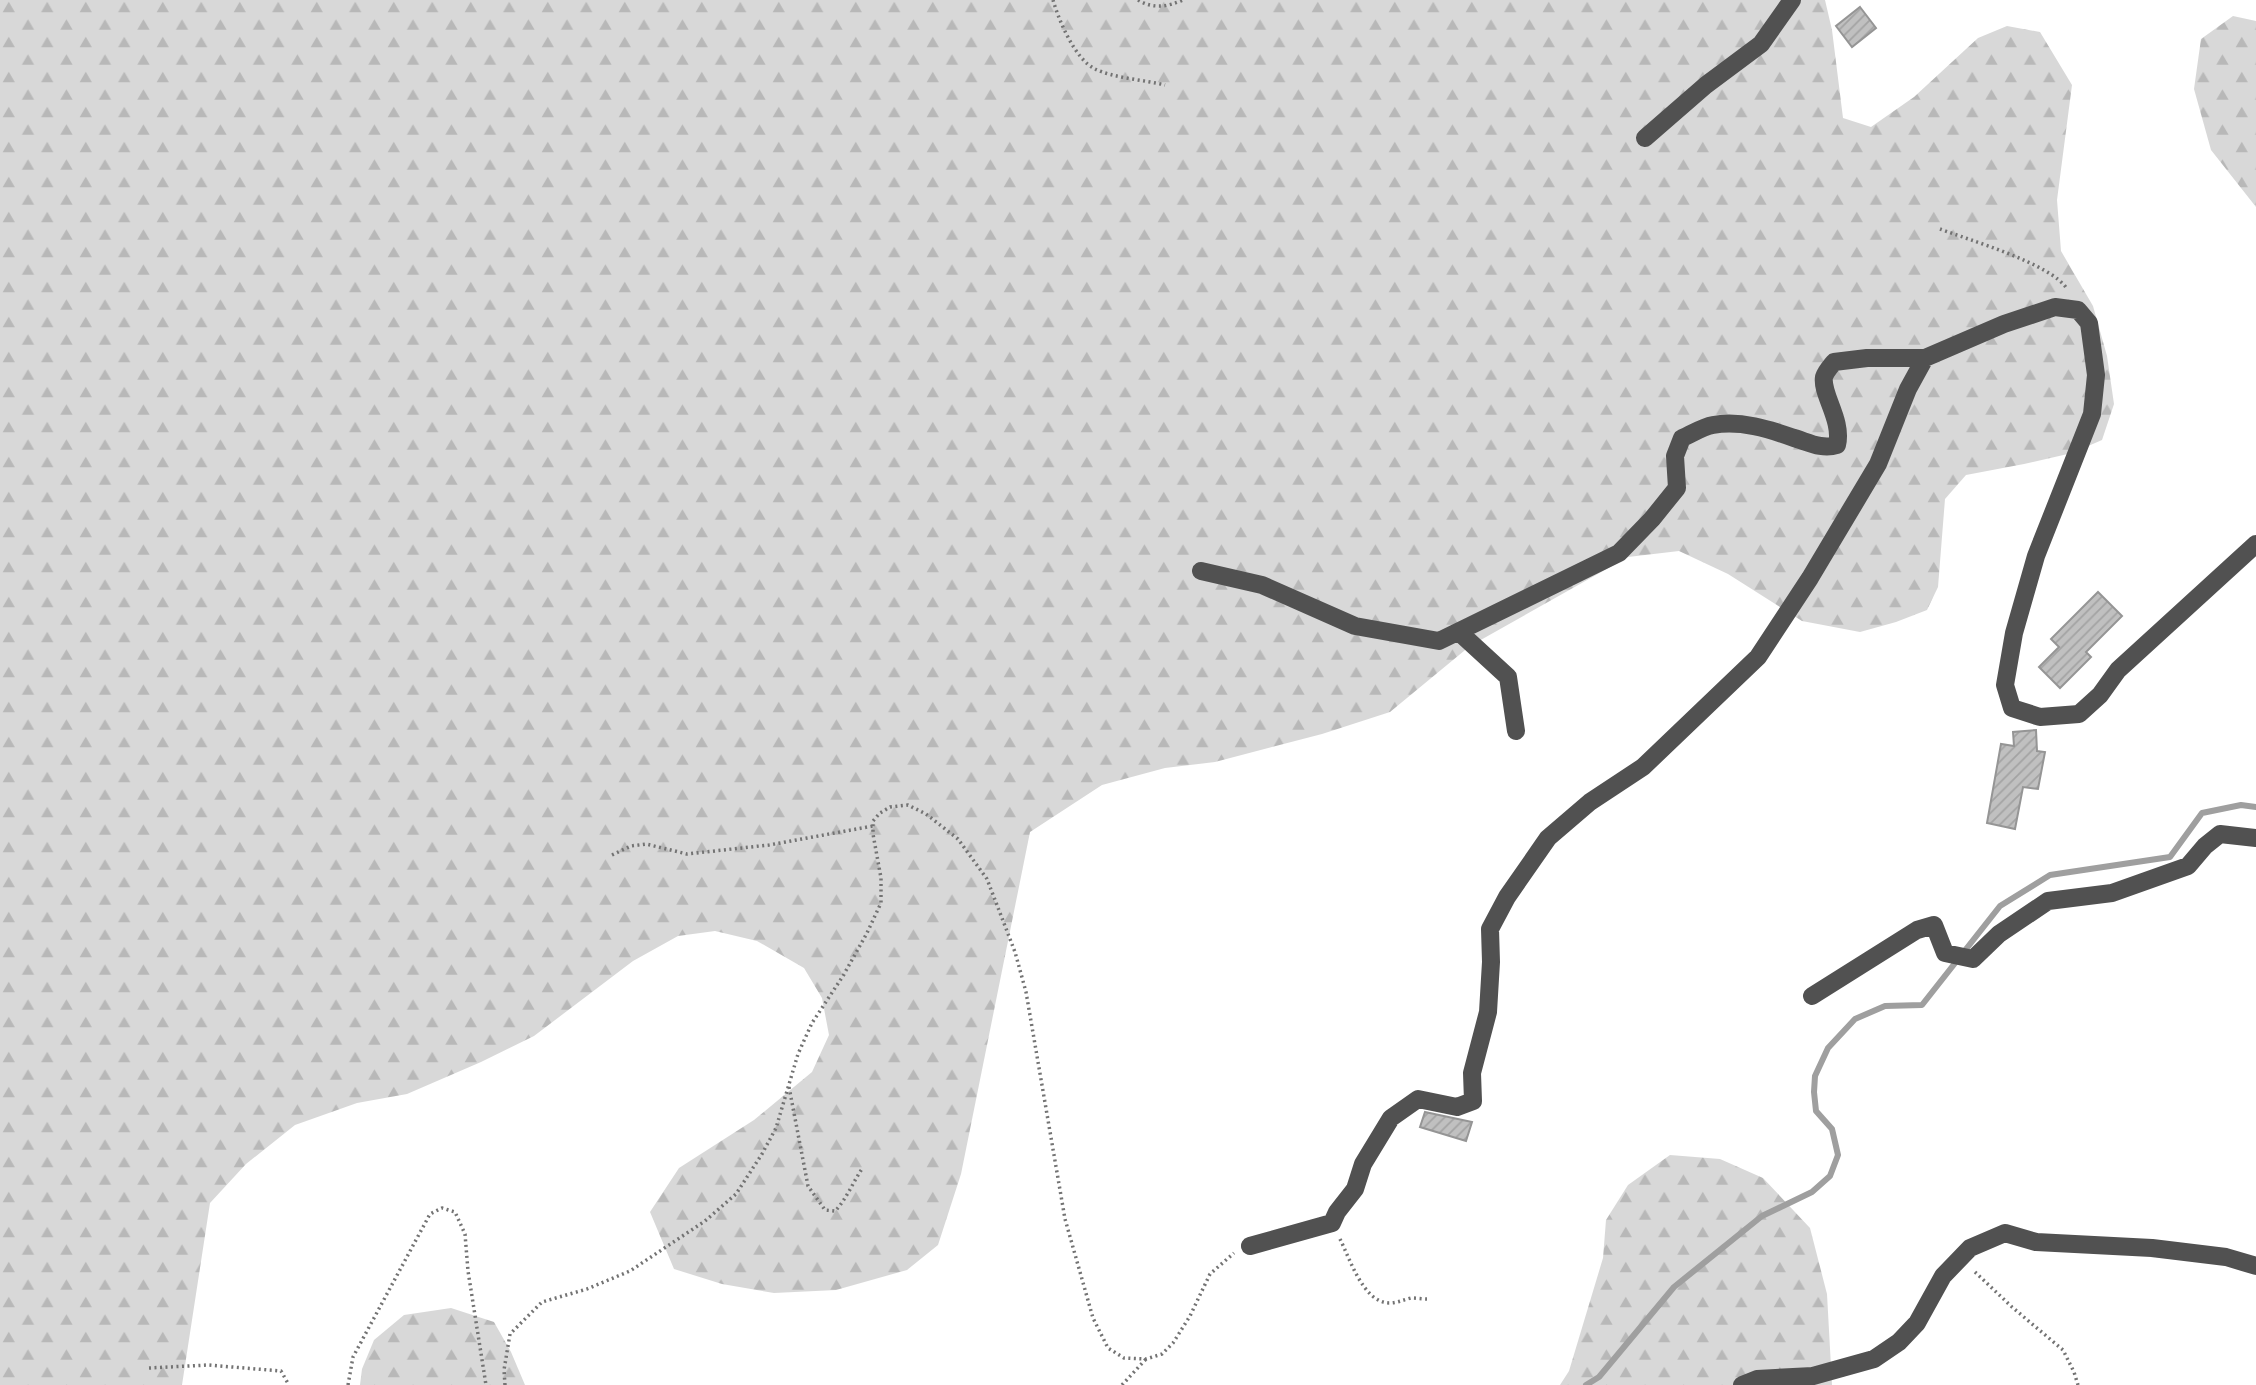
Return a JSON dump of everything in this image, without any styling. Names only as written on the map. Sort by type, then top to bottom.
[{"type":"street","points":[[1645,138],[1706,85],[1761,44],[1793,0]]},
{"type":"street","points":[[1201,571],[1262,585],[1355,626],[1439,641],[1619,552],[1652,519],[1677,488],[1675,456],[1682,438],[1710,425],[1737,423],[1828,447],[1837,444],[1834,412],[1824,382],[1825,373],[1833,362],[1867,358],[1925,358],[2004,324],[2055,307],[2078,310],[2089,323],[2096,374],[2092,414],[2036,556],[2014,634],[2005,685],[2012,708],[2040,718],[2078,714],[2099,695],[2118,670],[2256,544]]},
{"type":"street","points":[[1250,1246],[1332,1223],[1355,1189],[1363,1164],[1391,1118],[1418,1099],[1457,1107],[1473,1101],[1472,1073],[1488,1012],[1490,929],[1507,897],[1548,838],[1590,802],[1643,767],[1758,657],[1810,578],[1878,464],[1908,389],[1925,358]]},
{"type":"street","points":[[1459,632],[1508,677],[1516,731]]},
{"type":"street","points":[[1812,996],[1917,930],[1934,925],[1945,953],[1973,959],[1999,934],[2048,901],[2112,893],[2188,866],[2205,846],[2220,834],[2256,838]]},
{"type":"street","points":[[1742,1385],[1757,1379],[1814,1376],[1874,1359],[1899,1342],[1917,1323],[1943,1276],[1970,1248],[2005,1233],[2036,1242],[2152,1248],[2226,1256],[2256,1266]]},
{"type":"path","points":[[1053,0],[1059,21],[1081,56],[1094,69],[1165,85]]},
{"type":"path","points":[[1138,0],[1149,7],[1172,5],[1183,0]]},
{"type":"path","points":[[1940,229],[2026,261],[2063,282],[2078,310]]},
{"type":"path","points":[[505,1385],[510,1334],[542,1302],[587,1289],[631,1271],[705,1221],[736,1194],[776,1128],[798,1055],[811,1023],[855,955],[881,903],[881,878],[873,821],[890,807],[908,805],[926,814],[958,839],[987,879],[1015,952],[1026,992],[1065,1219],[1093,1318],[1108,1348],[1124,1358],[1146,1359],[1162,1354],[1173,1343],[1190,1316],[1210,1274],[1231,1254],[1250,1246]]},
{"type":"path","points":[[612,855],[631,846],[646,844],[687,854],[769,845],[873,826]]},
{"type":"path","points":[[788,1086],[808,1186],[825,1210],[835,1211],[862,1169]]},
{"type":"path","points":[[348,1385],[353,1357],[430,1214],[442,1208],[454,1212],[464,1234],[486,1385]]},
{"type":"path","points":[[1332,1223],[1360,1281],[1376,1300],[1386,1303],[1411,1298],[1427,1299]]},
{"type":"path","points":[[1960,1258],[2063,1350],[2078,1385]]},
{"type":"path","points":[[1122,1385],[1146,1359]]},
{"type":"path","points":[[149,1368],[208,1365],[281,1371],[289,1385]]},
{"type":"green space","points":[[0,0],[1825,0],[1832,30],[1843,118],[1871,127],[1914,97],[1978,38],[2007,26],[2040,32],[2072,85],[2057,200],[2061,251],[2093,306],[2107,356],[2114,404],[2102,440],[2072,453],[1966,475],[1945,499],[1938,587],[1927,610],[1860,632],[1802,621],[1728,574],[1679,551],[1628,557],[1470,646],[1390,712],[1322,734],[1215,762],[1165,768],[1102,785],[1030,832],[961,1174],[938,1245],[907,1270],[836,1290],[774,1293],[722,1284],[674,1269],[650,1212],[679,1168],[754,1120],[812,1072],[829,1035],[822,998],[804,968],[757,941],[715,931],[678,936],[633,961],[534,1036],[407,1094],[357,1103],[295,1125],[246,1164],[210,1203],[182,1385],[0,1385]]},
{"type":"green space","points":[[2233,16],[2256,21],[2256,207],[2211,150],[2194,89],[2201,39]]},
{"type":"green space","points":[[1670,1155],[1720,1159],[1763,1178],[1810,1228],[1827,1294],[1832,1385],[1560,1385],[1569,1371],[1603,1258],[1606,1220],[1628,1185]]},
{"type":"green space","points":[[451,1308],[494,1322],[525,1385],[360,1385],[362,1369],[374,1340],[404,1315]]},
{"type":"building","points":[[1860,7],[1876,28],[1852,47],[1836,26]]},
{"type":"building","points":[[2098,592],[2122,616],[2086,652],[2091,657],[2060,688],[2039,667],[2059,647],[2051,639]]},
{"type":"building","points":[[2036,730],[2037,751],[2045,752],[2038,789],[2023,787],[2015,829],[1987,823],[2001,744],[2014,746],[2013,732]]},
{"type":"building","points":[[1425,1112],[1472,1122],[1466,1141],[1420,1127]]},
{"type":"waterway","points":[[1586,1385],[1599,1377],[1674,1287],[1762,1216],[1812,1192],[1830,1176],[1838,1155],[1832,1129],[1816,1111],[1815,1076],[1828,1048],[1855,1019],[1885,1006],[1922,1005],[2000,906],[2050,875],[2170,857],[2202,813],[2241,805],[2256,807]]}]
